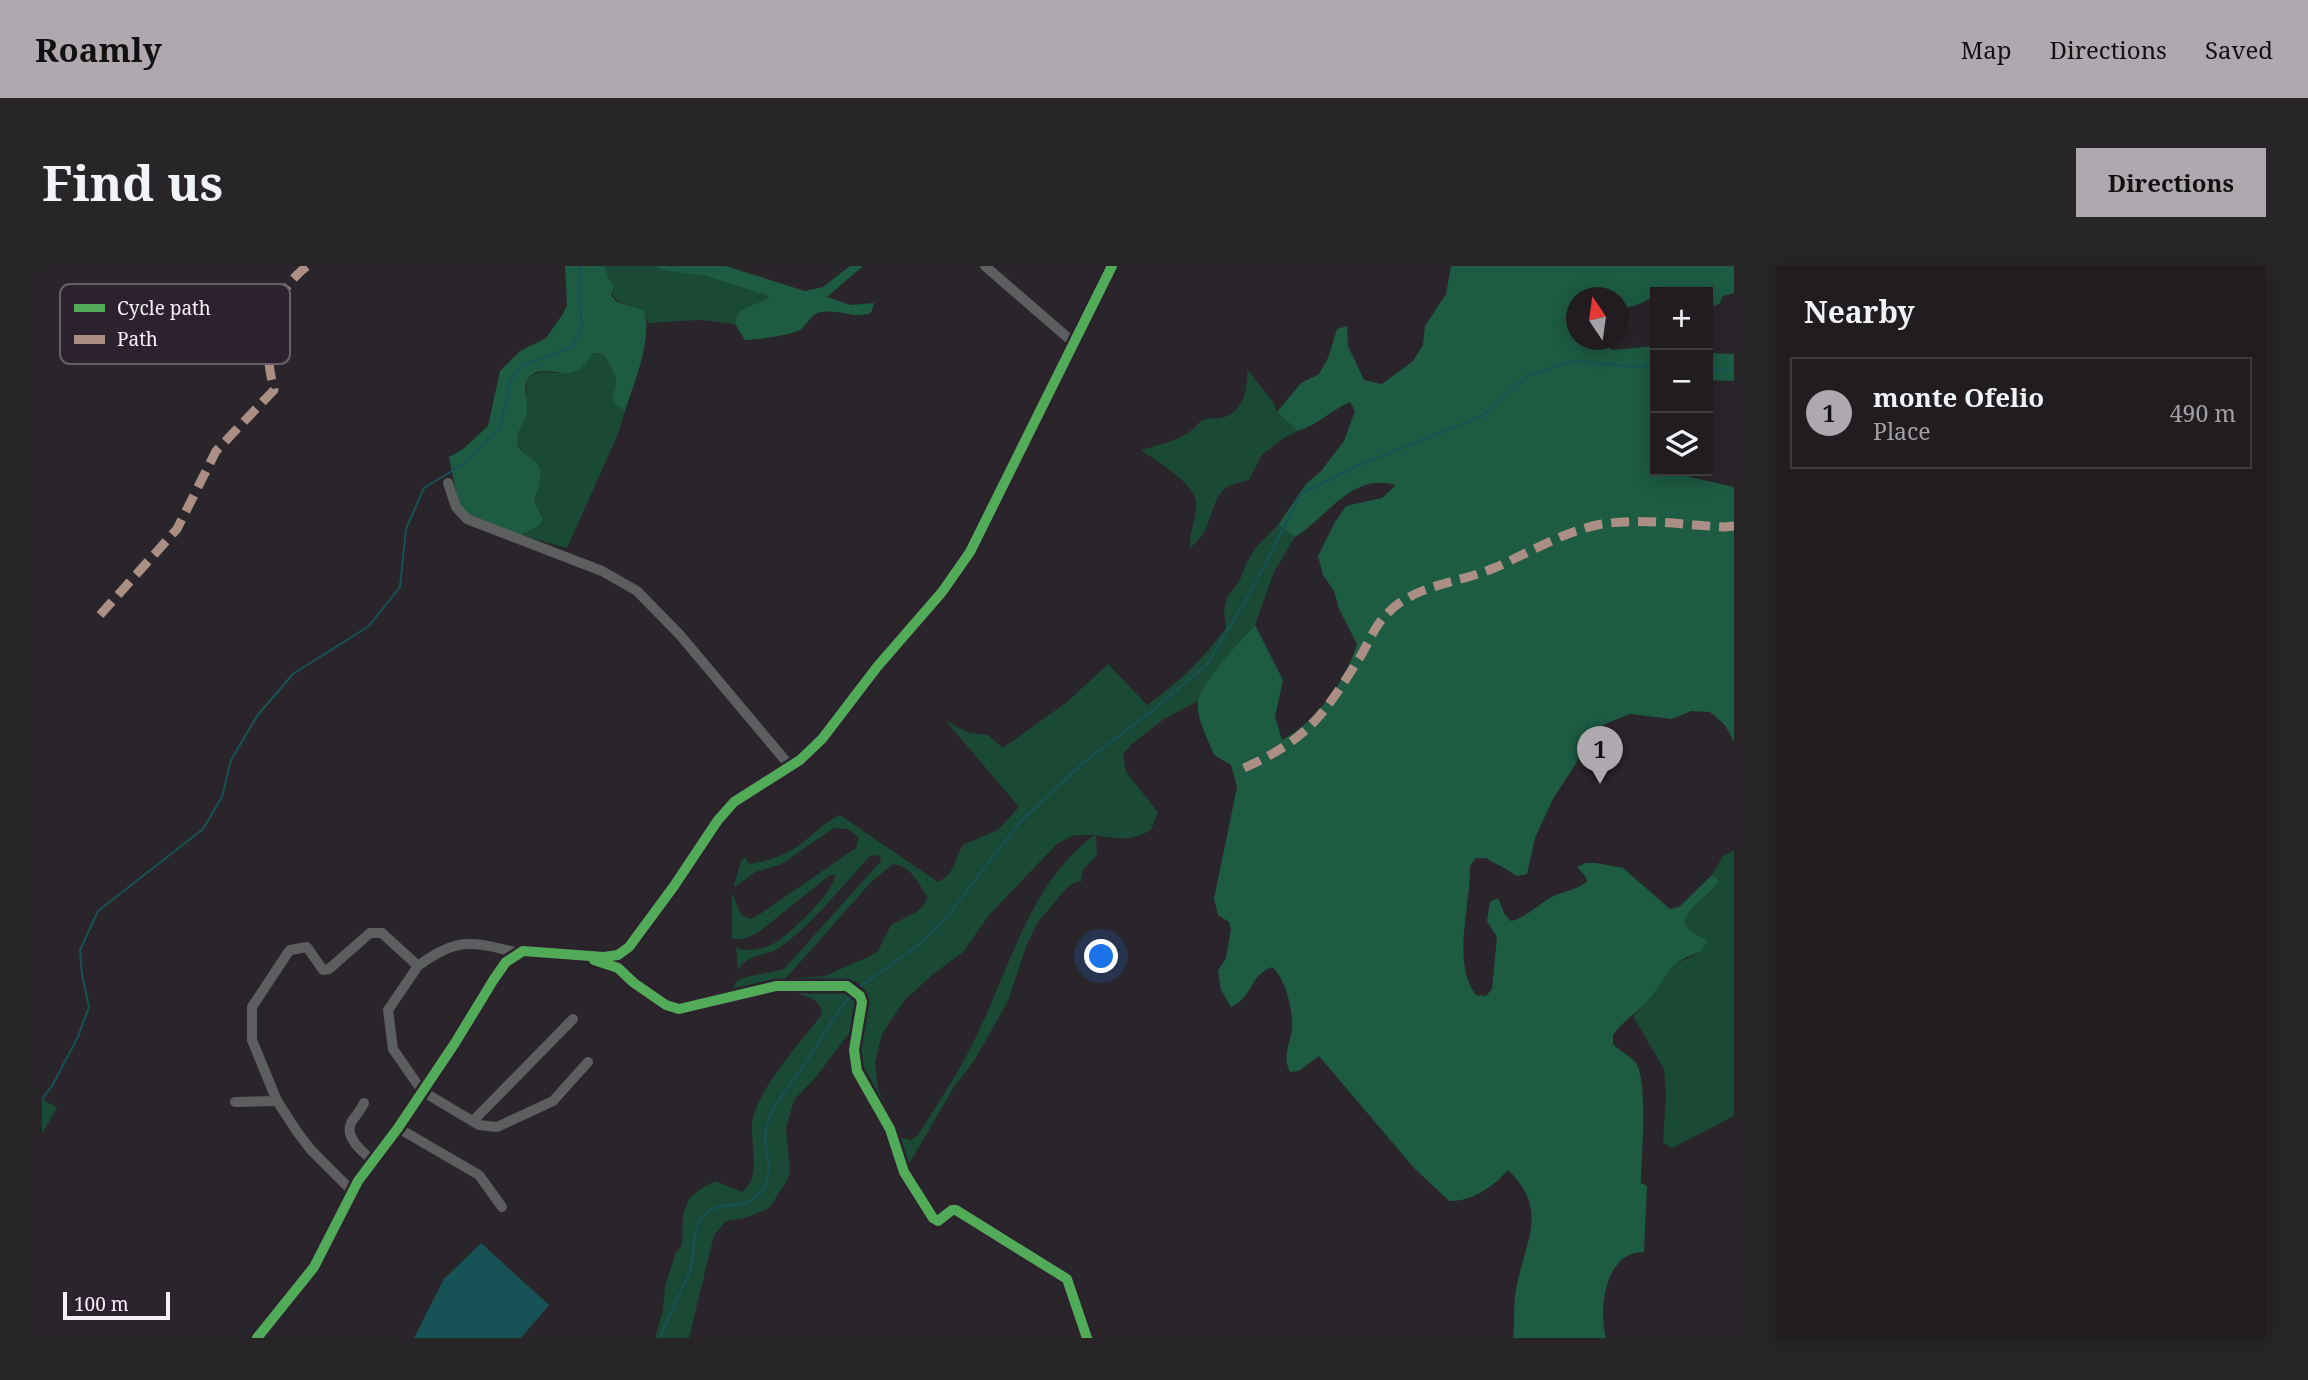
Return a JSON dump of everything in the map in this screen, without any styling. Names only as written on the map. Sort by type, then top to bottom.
[{"type":"street","points":[[985,266],[1075,344]]},
{"type":"street","points":[[588,1062],[553,1101],[497,1126],[479,1125],[422,1091],[393,1049],[388,1010],[418,966],[459,943],[473,943],[519,953],[554,952],[588,957],[612,956],[629,947],[718,820],[734,802],[790,766],[822,739],[877,667],[955,575],[970,552],[1112,266]]},
{"type":"street","points":[[448,483],[456,507],[467,519],[590,566],[637,591],[680,635],[790,766]]},
{"type":"street","points":[[352,1191],[311,1150],[277,1101],[252,1040],[252,1007],[290,950],[307,947],[323,970],[329,969],[370,933],[377,932],[382,933],[418,966]]},
{"type":"street","points":[[257,1338],[314,1267],[352,1191],[455,1043],[494,979],[506,962],[519,953]]},
{"type":"street","points":[[588,957],[618,968],[634,983],[671,1008],[686,1009],[776,986],[847,986],[860,996],[862,1006],[854,1050],[857,1071],[890,1129],[904,1172],[933,1218],[938,1221],[956,1210],[1067,1279],[1087,1338]]},
{"type":"street","points":[[473,1121],[573,1019]]},
{"type":"street","points":[[235,1102],[277,1101]]},
{"type":"street","points":[[364,1103],[351,1124],[350,1134],[373,1161]]},
{"type":"street","points":[[398,1128],[479,1175],[502,1207]]},
{"type":"green space","points":[[565,266],[605,266],[614,286],[611,295],[617,302],[644,310],[644,347],[625,411],[617,406],[612,398],[616,385],[615,375],[603,354],[593,353],[583,367],[574,372],[544,371],[533,374],[528,379],[525,387],[527,414],[517,441],[521,450],[540,469],[540,481],[534,501],[543,518],[539,526],[520,535],[466,513],[459,507],[449,457],[463,449],[488,426],[500,371],[520,351],[546,338],[563,314],[567,305]]},
{"type":"green space","points":[[605,266],[654,266],[728,281],[771,296],[737,314],[735,324],[700,320],[648,323],[644,310],[614,297]]},
{"type":"green space","points":[[653,266],[726,266],[805,291],[823,287],[850,266],[863,266],[827,297],[851,305],[874,303],[871,313],[865,315],[821,312],[796,332],[745,340],[735,324],[737,314],[770,296],[706,276],[668,271]]},
{"type":"green space","points":[[1451,266],[1734,266],[1734,293],[1723,296],[1719,304],[1713,307],[1713,287],[1650,287],[1650,298],[1629,307],[1629,287],[1566,287],[1566,350],[1629,350],[1650,346],[1650,476],[1688,476],[1734,487],[1734,742],[1725,725],[1710,712],[1691,711],[1672,719],[1630,714],[1603,725],[1553,799],[1535,838],[1527,874],[1516,876],[1486,858],[1476,858],[1470,866],[1463,950],[1465,967],[1476,995],[1486,996],[1492,989],[1497,937],[1487,921],[1490,902],[1498,898],[1505,915],[1511,921],[1517,919],[1550,898],[1587,882],[1577,867],[1586,863],[1623,868],[1670,909],[1679,907],[1712,875],[1720,880],[1695,905],[1685,923],[1690,931],[1707,940],[1702,950],[1674,966],[1651,997],[1613,1035],[1613,1044],[1635,1062],[1642,1084],[1641,1183],[1647,1186],[1644,1252],[1631,1254],[1620,1261],[1607,1284],[1603,1312],[1606,1338],[1513,1338],[1516,1289],[1531,1226],[1528,1199],[1521,1185],[1508,1170],[1482,1192],[1466,1199],[1449,1201],[1414,1168],[1319,1056],[1299,1071],[1290,1072],[1287,1056],[1292,1029],[1290,1004],[1285,987],[1272,967],[1258,976],[1244,998],[1231,1007],[1221,990],[1218,971],[1226,958],[1231,929],[1229,922],[1218,915],[1214,899],[1237,787],[1231,765],[1214,755],[1203,729],[1198,701],[1206,683],[1255,625],[1283,680],[1275,717],[1282,740],[1318,712],[1338,686],[1357,644],[1339,609],[1334,591],[1323,575],[1318,556],[1346,506],[1382,498],[1396,485],[1380,483],[1353,490],[1295,537],[1278,525],[1306,484],[1321,471],[1344,441],[1355,411],[1350,402],[1298,431],[1277,412],[1301,383],[1319,374],[1328,358],[1337,329],[1347,326],[1348,346],[1364,380],[1382,384],[1413,361],[1423,345],[1425,326],[1446,294]]},
{"type":"green space","points":[[593,353],[603,354],[615,371],[617,406],[625,411],[618,434],[567,548],[520,535],[539,526],[543,517],[534,501],[537,492],[525,454],[516,438],[526,399],[527,380],[538,373],[564,373],[578,367]]},
{"type":"green space","points":[[1713,353],[1734,354],[1734,381],[1713,380]]},
{"type":"green space","points":[[1247,369],[1273,402],[1277,412],[1298,431],[1262,455],[1249,480],[1227,487],[1221,493],[1203,534],[1189,548],[1196,509],[1194,496],[1190,488],[1174,473],[1141,450],[1181,437],[1205,419],[1221,418],[1235,411],[1245,392]]},
{"type":"green space","points":[[1278,525],[1295,537],[1274,572],[1255,625],[1209,678],[1198,701],[1164,719],[1123,754],[1126,772],[1158,812],[1151,830],[1124,838],[1096,835],[1097,855],[1084,869],[1082,881],[1073,883],[1065,890],[1037,923],[1008,1001],[909,1164],[905,1163],[891,1123],[866,1082],[859,1064],[858,1049],[866,1006],[862,987],[855,981],[789,984],[740,990],[740,986],[732,990],[742,978],[784,969],[881,861],[880,856],[871,855],[815,917],[791,939],[779,948],[746,962],[738,971],[736,947],[744,950],[759,949],[780,939],[819,902],[833,883],[835,875],[830,875],[760,931],[743,939],[732,938],[732,893],[741,915],[750,919],[757,916],[856,848],[859,838],[848,829],[834,828],[780,865],[755,872],[735,887],[741,861],[745,857],[749,864],[787,853],[840,815],[938,882],[952,870],[963,845],[998,830],[1019,807],[946,721],[969,733],[988,735],[1003,748],[1067,702],[1108,664],[1147,705],[1190,670],[1226,628],[1224,610],[1227,597],[1239,582],[1256,547]],"holes":[[[1075,835],[1094,835],[1071,856],[1035,906],[971,1047],[918,1135],[911,1140],[899,1137],[878,1089],[875,1062],[882,1034],[904,1001],[932,975],[963,952],[989,915],[1058,843]],[[893,864],[905,868],[917,881],[928,897],[923,906],[891,925],[878,951],[870,956],[825,976],[785,979],[872,881]]]},
{"type":"green space","points":[[1734,850],[1734,1116],[1672,1148],[1663,1143],[1666,1095],[1664,1069],[1633,1016],[1654,994],[1663,977],[1676,963],[1694,956],[1706,940],[1690,931],[1685,923],[1687,916],[1716,886],[1720,880],[1712,875],[1723,856]]},
{"type":"green space","points":[[841,990],[855,1000],[853,1028],[816,1077],[796,1098],[792,1107],[786,1128],[790,1171],[787,1181],[769,1208],[745,1218],[726,1221],[714,1235],[689,1338],[655,1338],[663,1310],[665,1286],[676,1252],[682,1245],[683,1214],[689,1199],[715,1181],[742,1192],[749,1185],[754,1166],[754,1114],[775,1074],[822,1014],[817,1002],[797,992]]},
{"type":"green space","points":[[42,1099],[57,1108],[42,1134]]},
{"type":"water","points":[[481,1243],[549,1305],[521,1338],[414,1338],[444,1279]]},
{"type":"waterway","points":[[42,1099],[52,1086],[78,1037],[89,1007],[80,950],[98,911],[203,829],[222,797],[231,760],[257,716],[293,674],[369,626],[400,587],[406,529],[424,488],[465,463],[499,429],[509,382],[521,366],[573,347],[582,325],[579,293],[581,266]]},
{"type":"waterway","points":[[858,988],[920,944],[948,915],[1020,822],[1084,762],[1158,706],[1207,664],[1249,595],[1301,494],[1361,464],[1482,416],[1528,375],[1575,361],[1635,367],[1650,366]]},
{"type":"waterway","points":[[1713,370],[1734,370]]},
{"type":"waterway","points":[[660,1338],[690,1270],[695,1233],[700,1219],[721,1206],[751,1201],[764,1187],[768,1172],[765,1136],[771,1114],[852,994]]},
{"type":"marked path","points":[[289,284],[307,266]]},
{"type":"marked path","points":[[100,615],[177,529],[216,451],[274,390],[269,364]]},
{"type":"marked path","points":[[1244,768],[1284,747],[1312,724],[1335,695],[1380,621],[1395,606],[1421,591],[1494,568],[1560,537],[1602,524],[1648,522],[1734,526]]},
{"type":"cycle path","points":[[257,1338],[314,1267],[358,1181],[398,1128],[506,962],[523,951],[604,957],[618,955],[629,947],[718,820],[734,802],[800,760],[822,739],[877,667],[942,592],[970,552],[1112,266]]},
{"type":"cycle path","points":[[594,960],[618,968],[634,983],[666,1005],[679,1009],[776,986],[847,986],[860,996],[862,1002],[854,1050],[857,1071],[890,1129],[904,1172],[933,1218],[938,1221],[956,1210],[1067,1279],[1087,1338]]},
{"type":"place","name":"monte Ofelio","points":[[1600,784]]}]
